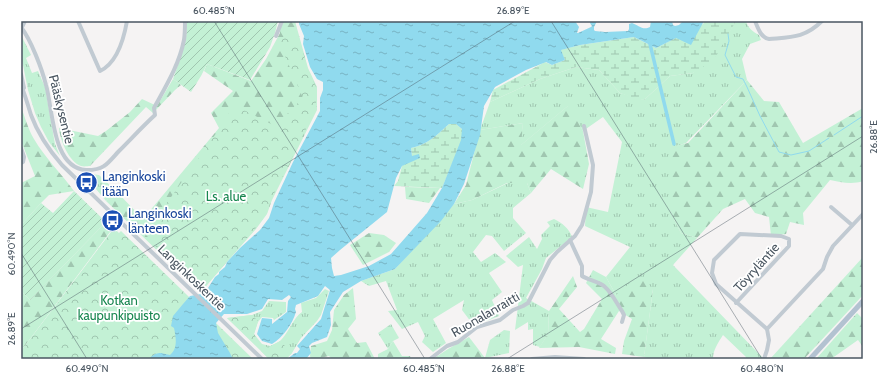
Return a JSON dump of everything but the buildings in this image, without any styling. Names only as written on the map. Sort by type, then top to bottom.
[{"type":"main road","points":[[810,359],[863,301]]},
{"type":"street","points":[[21,26],[24,21]]},
{"type":"street","points":[[78,21],[100,71],[106,68],[122,43],[127,21]]},
{"type":"street","name":"Pääskysentie","points":[[21,26],[35,55],[47,86],[56,139],[60,148],[70,163],[76,167],[89,170],[104,167],[155,114],[154,108],[170,80],[178,61],[184,39],[185,21]]},
{"type":"street","points":[[276,36],[282,21]]},
{"type":"street","points":[[754,21],[763,37],[769,39],[805,34],[822,21]]},
{"type":"street","name":"Langinkoskentie","points":[[21,74],[31,114],[38,130],[54,156],[262,359]]},
{"type":"street","name":"Langinkoskentie","points":[[21,85],[25,94]]},
{"type":"street","name":"Ruonalanraitti","points":[[430,359],[447,346],[458,342],[477,327],[500,320],[514,310],[528,303],[550,260],[578,232],[582,225],[591,192],[593,165],[584,126]]},
{"type":"street","points":[[21,148],[24,157],[23,162],[21,162]]},
{"type":"street","points":[[831,206],[852,225]]},
{"type":"street","points":[[764,359],[769,340],[767,329],[823,269],[833,246],[863,214]]},
{"type":"street","name":"Töyryläntie","points":[[736,303],[788,246],[789,239],[781,236],[740,234],[714,260],[712,273],[716,284],[736,303],[767,329]]},
{"type":"street","points":[[570,240],[582,266],[582,276],[605,286],[624,315],[622,322]]},
{"type":"street","points":[[532,359],[555,357],[584,359]]},
{"type":"green space","points":[[187,21],[278,21],[270,47],[250,80],[207,64],[191,92],[173,79],[186,39]]},
{"type":"green space","name":"Ls. alue","points":[[280,21],[295,21],[308,68],[317,87],[317,110],[272,200],[267,214],[256,229],[200,292],[106,201],[115,190],[143,219],[219,128],[211,113],[233,91],[204,71],[207,64],[251,81],[266,59],[280,33]]},
{"type":"green space","points":[[705,21],[736,21],[714,60],[693,73],[670,76],[644,100],[636,99],[620,93],[599,70],[576,67],[540,79],[490,102],[493,90],[545,62],[552,65],[565,60],[560,50],[580,45],[634,37],[656,48],[703,24]]},
{"type":"green space","points":[[736,21],[746,21],[751,30],[759,35],[761,40],[750,44],[742,59],[747,80],[686,143],[670,148],[670,211],[681,233],[697,238],[673,265],[762,357],[761,359],[746,359],[746,357],[723,335],[715,350],[713,359],[651,359],[644,357],[653,289],[616,295],[606,277],[630,247],[585,226],[586,207],[608,212],[622,142],[603,117],[583,131],[568,106],[520,146],[523,123],[480,130],[490,102],[540,79],[576,67],[599,70],[620,93],[644,100],[670,76],[693,73],[728,34]]},
{"type":"green space","name":"Ls. alue","points":[[298,34],[308,70],[316,87],[316,109],[271,200],[267,213],[202,291],[145,234],[217,132],[234,105],[275,126],[303,98],[278,40]]},
{"type":"green space","points":[[21,37],[31,55],[26,58],[32,73],[38,71],[45,87],[55,144],[60,156],[49,142],[35,113],[28,90],[21,55]]},
{"type":"green space","points":[[173,79],[181,85],[153,113],[146,107],[90,166],[81,166],[77,164],[69,155],[63,144],[59,128],[98,136],[130,112],[142,99],[157,106]]},
{"type":"green space","points":[[747,80],[764,101],[779,102],[803,143],[863,108],[863,181],[850,183],[830,180],[803,213],[804,225],[790,222],[786,234],[771,236],[769,217],[755,213],[745,199],[723,209],[697,238],[681,233],[670,211],[670,147],[688,143]]},
{"type":"green space","points":[[569,105],[583,131],[589,164],[583,189],[551,169],[531,193],[527,183],[507,183],[472,200],[454,204],[466,185],[480,130],[523,123],[521,145]]},
{"type":"green space","points":[[21,107],[30,131],[38,146],[74,191],[49,195],[21,225],[21,183],[35,176],[21,141]]},
{"type":"green space","points":[[449,124],[456,124],[462,129],[462,140],[442,188],[394,186],[398,181],[402,166],[412,156],[411,148],[427,142]]},
{"type":"green space","points":[[81,173],[99,175],[115,190],[106,201]]},
{"type":"green space","points":[[508,183],[527,183],[531,193],[513,208],[513,218],[526,233],[504,251],[492,236],[486,235],[473,252],[481,262],[495,253],[506,262],[489,273],[502,292],[492,300],[499,316],[474,326],[462,310],[464,300],[433,319],[446,343],[433,352],[422,342],[425,336],[418,322],[402,329],[388,311],[397,310],[386,281],[369,286],[361,281],[395,269],[454,204],[472,200]]},
{"type":"green space","points":[[405,187],[440,188],[429,203],[406,199]]},
{"type":"green space","points":[[74,191],[106,222],[30,300],[21,291],[21,225],[41,203],[53,213]]},
{"type":"green space","points":[[554,219],[565,226],[572,237],[546,258],[542,269],[526,298],[549,311],[548,334],[540,347],[533,345],[533,329],[528,330],[528,322],[515,330],[523,265],[518,267],[506,256],[529,237],[537,249],[542,239],[541,235],[550,226],[547,222]]},
{"type":"green space","points":[[106,222],[113,228],[21,351],[21,291],[30,300]]},
{"type":"green space","name":"Kotkan kaupunkipuisto","points":[[114,228],[119,233],[121,231],[253,359],[21,359],[21,351]]},
{"type":"green space","points":[[369,233],[384,235],[396,243],[389,252],[363,265],[350,245]]},
{"type":"green space","points":[[863,257],[863,295],[804,359],[770,359]]},
{"type":"green space","points":[[593,270],[606,277],[616,295],[638,276],[653,289],[644,357],[622,354],[624,341],[632,319],[619,311],[601,339],[616,348],[615,354],[579,347],[539,348],[548,334],[549,311],[573,276],[577,287],[559,309],[580,332],[584,329],[602,299],[586,283]]},
{"type":"green space","points":[[353,288],[356,319],[348,329],[357,343],[366,342],[375,359],[332,359],[329,356],[311,359],[311,346],[327,341],[332,330],[334,310],[344,295]]},
{"type":"green space","points":[[325,289],[329,291],[321,315],[301,338],[292,353],[286,359],[269,359],[227,318],[252,315],[262,311],[269,301],[286,302],[286,312],[274,320],[273,318],[262,317],[258,322],[254,334],[262,344],[270,346],[281,340],[302,312],[301,303],[316,298]]},
{"type":"green space","points":[[857,313],[863,319],[863,347],[858,340],[831,359],[816,359]]},
{"type":"green space","points":[[252,315],[258,321],[254,334],[254,343],[227,318]]},
{"type":"green space","points":[[391,324],[399,338],[393,341],[388,349],[378,333]]},
{"type":"green space","points":[[504,330],[510,331],[509,353],[485,358],[490,340]]},
{"type":"green space","points":[[469,337],[485,358],[433,359],[448,349]]},
{"type":"green space","points":[[280,341],[292,353],[286,359],[269,359],[261,351]]},
{"type":"green space","points":[[393,341],[402,356],[410,356],[411,359],[378,359],[378,354],[388,349]]},
{"type":"water","points":[[299,21],[575,21],[579,27],[578,33],[591,27],[591,21],[597,21],[594,27],[595,31],[605,32],[628,31],[629,24],[632,23],[647,28],[650,27],[651,21],[672,21],[673,25],[675,26],[679,25],[683,21],[704,21],[691,45],[676,38],[656,48],[634,37],[580,45],[561,50],[565,60],[552,65],[546,62],[526,70],[495,87],[484,106],[480,135],[464,184],[454,204],[441,221],[395,269],[361,281],[343,292],[330,312],[331,325],[327,337],[312,343],[309,346],[311,353],[306,359],[287,359],[297,353],[300,349],[297,346],[321,319],[330,290],[325,286],[318,296],[296,305],[296,312],[290,326],[280,338],[272,344],[262,341],[257,334],[262,318],[272,319],[272,324],[287,312],[288,301],[291,297],[289,295],[282,300],[268,299],[262,309],[247,314],[224,314],[216,323],[218,333],[233,359],[160,358],[161,353],[170,355],[174,350],[176,343],[175,335],[174,328],[171,326],[173,316],[190,296],[201,294],[208,288],[219,272],[225,267],[227,262],[260,230],[269,218],[274,203],[293,162],[320,111],[320,98],[323,90],[323,82],[317,79],[310,67],[303,44],[304,36]],"holes":[[[449,124],[456,124],[462,129],[461,140],[442,188],[427,213],[391,254],[369,266],[334,276],[331,258],[387,212],[396,178],[402,166],[420,158],[419,154],[412,156],[411,148],[427,142]]]},
{"type":"waterway","points":[[728,34],[729,41],[725,55],[736,77],[743,79],[779,152],[791,155],[809,151],[829,138]]},
{"type":"waterway","points":[[650,44],[674,144]]},
{"type":"waterway","points":[[834,135],[863,116]]},
{"type":"waterway","points":[[153,359],[160,356]]},
{"type":"place","name":"Langinkoski itään","points":[[87,183]]},
{"type":"place","name":"Langinkoski länteen","points":[[112,220]]}]
